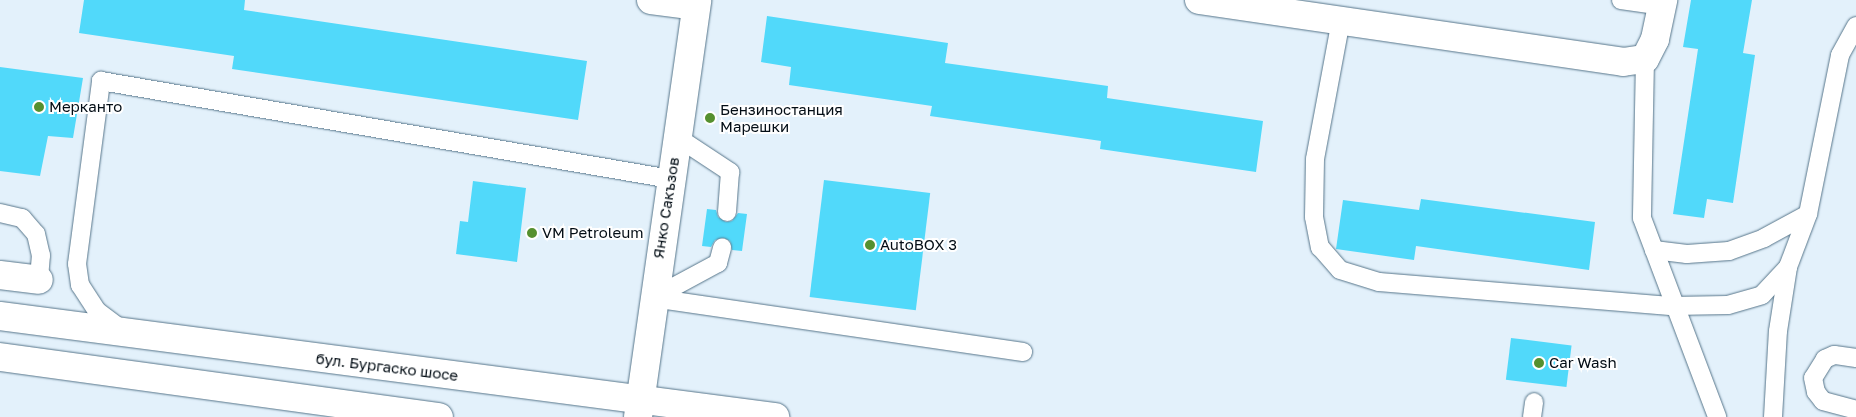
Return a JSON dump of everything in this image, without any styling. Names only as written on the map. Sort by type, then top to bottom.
[{"type":"main road","points":[[651,0],[696,3]]},
{"type":"main road","points":[[1199,0],[1342,10],[1623,62],[1645,59],[1655,39],[1662,3]]},
{"type":"main road","name":"Янко Сакъзов","points":[[639,408],[696,3]]},
{"type":"main road","points":[[0,275],[39,280]]},
{"type":"main road","name":"бул. Бургаско шосе","points":[[0,316],[639,408],[775,417]]},
{"type":"main road","points":[[0,357],[440,417]]},
{"type":"lane","points":[[1620,0],[1662,3]]},
{"type":"lane","points":[[1342,10],[1315,159],[1314,217],[1320,247],[1340,270],[1378,282],[1674,306],[1728,305],[1762,295],[1788,267]]},
{"type":"lane","points":[[1773,417],[1778,331],[1788,267],[1808,214],[1840,55],[1856,26]]},
{"type":"lane","points":[[1645,59],[1642,218],[1717,417]]},
{"type":"lane","points":[[141,336],[116,327],[97,310],[80,285],[79,248],[101,82],[671,179]]},
{"type":"lane","points":[[677,137],[730,172],[727,212]]},
{"type":"lane","points":[[0,214],[22,218],[36,234],[41,256],[39,280]]},
{"type":"lane","points":[[1654,250],[1686,254],[1729,251],[1764,238],[1808,214]]},
{"type":"lane","points":[[653,298],[718,263],[722,248]]},
{"type":"lane","points":[[653,298],[1023,352]]},
{"type":"lane","points":[[1856,358],[1834,355],[1825,359],[1813,378],[1816,392],[1823,401],[1856,410]]},
{"type":"building","points":[[84,0],[245,0],[244,10],[587,61],[578,120],[232,69],[234,56],[79,33]]},
{"type":"building","points":[[1691,0],[1752,0],[1743,53],[1755,55],[1733,203],[1707,199],[1704,218],[1673,214],[1698,49],[1683,47]]},
{"type":"building","points":[[767,16],[948,43],[945,63],[1108,86],[1107,98],[1263,121],[1256,172],[1100,149],[1101,141],[930,116],[932,106],[789,85],[791,67],[761,62]]},
{"type":"building","name":"Мерканто","points":[[0,67],[83,78],[73,138],[48,136],[40,176],[0,171]]},
{"type":"building","name":"AutoBOX 3","points":[[824,180],[930,193],[916,310],[810,297]]},
{"type":"building","points":[[473,181],[526,188],[517,262],[456,254],[460,221],[468,222]]},
{"type":"building","points":[[1421,199],[1595,222],[1589,270],[1416,246],[1414,260],[1336,249],[1343,200],[1419,210]]},
{"type":"building","points":[[707,209],[716,210],[718,217],[726,222],[732,221],[738,213],[747,214],[742,251],[732,250],[730,241],[724,238],[715,240],[711,247],[702,246]]},
{"type":"building","name":"Car Wash","points":[[1511,338],[1572,345],[1566,387],[1506,380]]},
{"type":"place","name":"Мерканто","points":[[39,107]]},
{"type":"place","name":"Бензиностанция Марешки","points":[[710,118]]},
{"type":"place","name":"VM Petroleum","points":[[532,233]]},
{"type":"place","name":"AutoBOX 3","points":[[870,245]]},
{"type":"place","name":"Car Wash","points":[[1539,363]]}]
